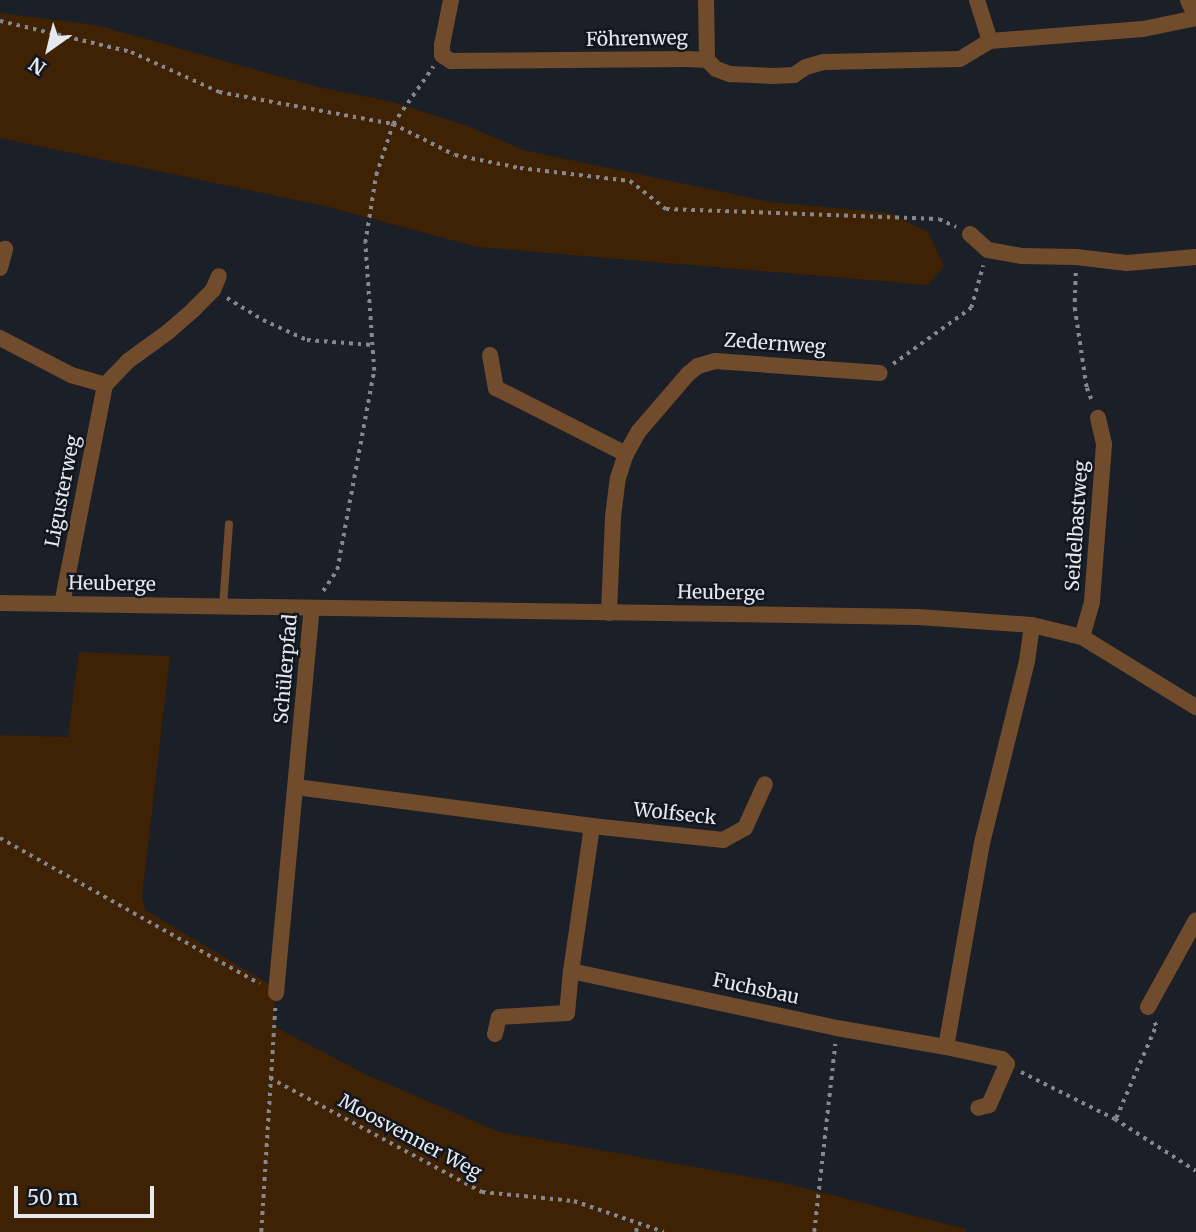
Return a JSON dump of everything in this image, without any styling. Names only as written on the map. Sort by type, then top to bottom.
[{"type":"street","points":[[442,55],[451,0]]},
{"type":"street","points":[[706,0],[707,60]]},
{"type":"street","points":[[976,0],[990,41],[1143,29],[1196,18],[1188,0]]},
{"type":"street","name":"Föhrenweg","points":[[442,55],[451,61],[463,62],[707,60],[716,69],[730,74],[794,75],[806,66],[824,62],[960,58],[990,41]]},
{"type":"street","points":[[971,234],[988,250],[1022,256],[1076,257],[1127,263],[1196,257]]},
{"type":"street","points":[[0,268],[5,249]]},
{"type":"street","points":[[0,338],[71,375],[104,385],[128,361],[168,332],[216,283]]},
{"type":"street","points":[[490,355],[496,388],[626,453]]},
{"type":"street","name":"Zedernweg","points":[[609,613],[613,517],[618,478],[626,453],[639,431],[698,366],[715,361],[880,373]]},
{"type":"street","name":"Ligusterweg","points":[[62,604],[104,385]]},
{"type":"street","name":"Seidelbastweg","points":[[1082,637],[1092,601],[1104,444],[1098,418]]},
{"type":"street","name":"Heuberge","points":[[0,603],[918,617],[1032,625],[1082,637],[1196,707]]},
{"type":"street","name":"Schülerpfad","points":[[276,993],[312,608]]},
{"type":"street","points":[[946,1046],[982,843],[1027,661],[1032,625]]},
{"type":"street","name":"Wolfseck","points":[[592,826],[723,840],[745,828],[765,784]]},
{"type":"street","points":[[296,787],[592,826],[567,1013],[499,1017],[495,1034]]},
{"type":"street","points":[[1147,1007],[1196,920]]},
{"type":"street","name":"Fuchsbau","points":[[571,971],[837,1028],[946,1046],[1002,1059],[1007,1065]]},
{"type":"street","points":[[978,1108],[989,1105],[1007,1065]]},
{"type":"lane","points":[[223,606],[229,524]]},
{"type":"path","points":[[0,21],[131,52],[219,92],[393,124],[456,155],[520,168],[630,181],[666,209],[939,219],[971,234]]},
{"type":"path","name":"Schülerpfad","points":[[312,608],[337,570],[374,371],[365,243],[376,175],[393,124],[442,55]]},
{"type":"path","points":[[880,373],[971,308],[988,250]]},
{"type":"path","points":[[1076,257],[1075,308],[1087,388],[1098,418]]},
{"type":"path","points":[[216,283],[263,320],[307,340],[373,345]]},
{"type":"path","points":[[0,838],[276,993],[261,1232]]},
{"type":"path","points":[[1115,1119],[1156,1026],[1147,1007]]},
{"type":"path","points":[[814,1232],[837,1028]]},
{"type":"path","points":[[1007,1065],[1115,1119],[1196,1171]]},
{"type":"path","name":"Moosvenner Weg","points":[[270,1077],[482,1192],[574,1201],[664,1232]]},
{"type":"path","points":[[636,1232],[637,1224]]},
{"type":"shaded area","points":[[0,13],[96,25],[318,87],[393,102],[468,126],[523,150],[771,202],[889,213],[928,232],[944,266],[928,285],[477,247],[325,206],[0,138]]},
{"type":"shaded area","points":[[79,652],[170,656],[142,897],[145,910],[274,987],[275,1027],[367,1075],[499,1132],[784,1183],[966,1229],[966,1232],[0,1232],[0,735],[68,737]]}]
